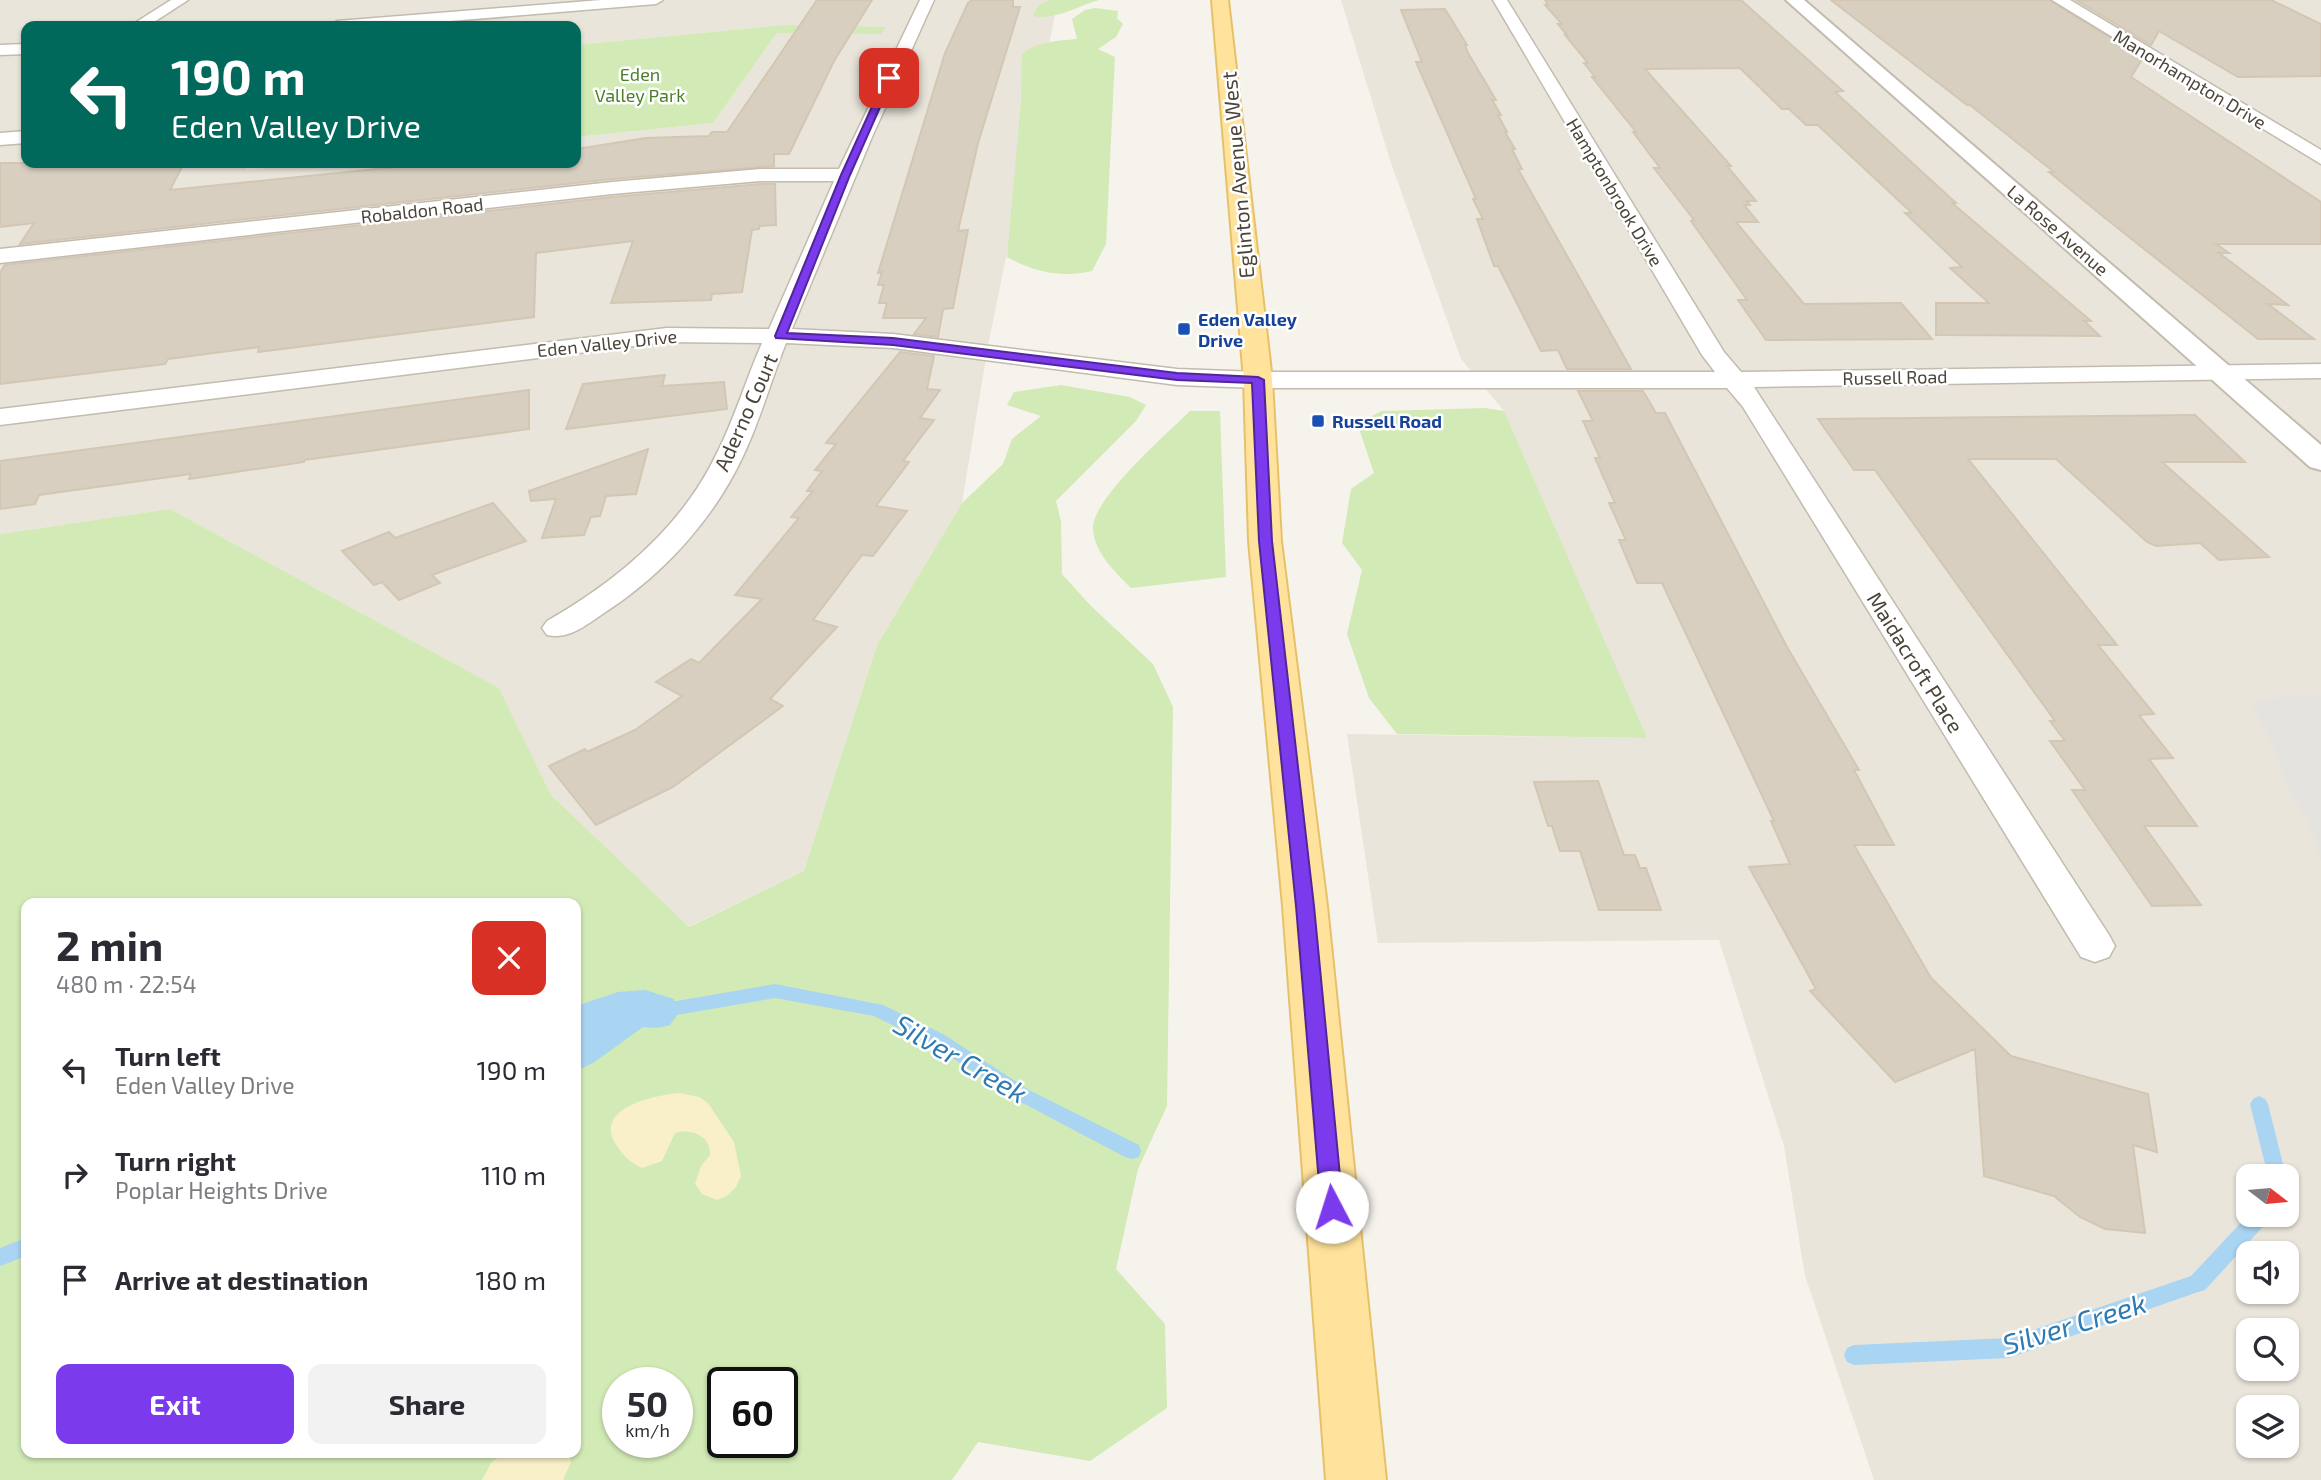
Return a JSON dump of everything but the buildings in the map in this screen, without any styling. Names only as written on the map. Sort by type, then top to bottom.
[{"type":"main road","name":"Eglinton Avenue West","points":[[1220,0],[1258,380],[1265,541],[1305,906],[1356,1480]]},
{"type":"street","points":[[146,21],[181,0]]},
{"type":"street","points":[[459,16],[463,0]]},
{"type":"street","points":[[398,21],[656,0]]},
{"type":"street","name":"Aderno Court","points":[[558,628],[589,611],[642,570],[670,542],[695,512],[730,454],[845,175],[927,0]]},
{"type":"street","name":"Hamptonbrook Drive","points":[[1500,0],[1714,355],[1734,380]]},
{"type":"street","name":"La Rose Avenue","points":[[1794,0],[2321,461]]},
{"type":"street","name":"Manorhampton Drive","points":[[2059,0],[2321,158]]},
{"type":"street","points":[[0,50],[21,49]]},
{"type":"street","points":[[0,139],[21,137]]},
{"type":"street","name":"Robaldon Road","points":[[0,256],[639,185],[760,175],[845,175]]},
{"type":"street","name":"Eden Valley Drive","points":[[0,417],[654,337],[780,336],[893,341],[1177,377],[1258,380]]},
{"type":"street","name":"Russell Road","points":[[1258,380],[1734,380],[2321,371]]},
{"type":"street","name":"Maidacroft Place","points":[[1734,380],[1754,404],[2095,946]]},
{"type":"shaded area","points":[[0,0],[1058,0],[988,346],[962,503],[877,645],[804,871],[688,927],[551,795],[499,688],[170,509],[0,534]]},
{"type":"shaded area","points":[[1341,0],[2321,0],[2321,1480],[1874,1480],[1805,1276],[1784,1146],[1719,940],[1378,943],[1347,734],[1646,738],[1504,411],[1461,359],[1391,163]]},
{"type":"shaded area","points":[[2321,695],[2321,860],[2308,820],[2285,784],[2275,751],[2252,703],[2282,696]]},
{"type":"green space","points":[[1050,0],[1099,0],[1058,15],[1033,16],[1039,5]]},
{"type":"green space","points":[[1095,8],[1118,11],[1117,18],[1123,24],[1116,37],[1098,49],[1115,57],[1106,244],[1092,271],[1059,274],[1027,266],[1007,257],[1021,101],[1022,54],[1041,44],[1077,39],[1072,19],[1085,10]]},
{"type":"green space","name":"Eden Valley Park","points":[[784,25],[886,27],[881,34],[777,33],[713,123],[581,136],[581,45]]},
{"type":"green space","points":[[1061,385],[1130,397],[1146,405],[1136,421],[1056,501],[1061,522],[1062,574],[1090,605],[1153,664],[1173,707],[1167,1106],[1138,1169],[1116,1269],[1165,1324],[1167,1408],[1090,1461],[978,1442],[952,1480],[0,1480],[0,534],[170,509],[499,688],[551,795],[689,927],[804,871],[877,645],[962,503],[1003,464],[1012,439],[1041,416],[1007,405],[1014,392]]},
{"type":"green space","points":[[1485,408],[1504,411],[1647,738],[1397,734],[1369,698],[1347,634],[1362,570],[1342,543],[1351,489],[1374,473],[1357,423],[1382,411]]},
{"type":"green space","points":[[1190,411],[1220,411],[1226,577],[1131,588],[1107,562],[1098,547],[1093,530],[1095,517],[1116,485]]},
{"type":"sand","points":[[680,1093],[699,1097],[708,1103],[734,1142],[741,1176],[736,1187],[727,1196],[717,1200],[702,1194],[695,1184],[701,1166],[710,1155],[704,1138],[693,1133],[675,1133],[662,1161],[642,1168],[622,1153],[611,1133],[612,1122],[629,1106]]},
{"type":"sand","points":[[497,1458],[570,1458],[571,1462],[563,1480],[482,1480],[491,1463]]},
{"type":"water","points":[[645,990],[674,999],[677,1015],[670,1025],[658,1028],[643,1027],[581,1069],[581,1004],[618,992]]},
{"type":"waterway","name":"Silver Creek","points":[[659,1011],[775,991],[877,1010],[937,1039],[1023,1095],[1132,1151]]},
{"type":"waterway","name":"Silver Creek","points":[[2259,1104],[2274,1164]]},
{"type":"waterway","name":"Silver Creek","points":[[1854,1355],[2009,1348],[2198,1283],[2250,1227]]},
{"type":"waterway","name":"Silver Creek","points":[[0,1257],[21,1249]]},
{"type":"place","name":"Eden Valley Drive","points":[[1184,329]]},
{"type":"place","name":"Russell Road","points":[[1318,421]]},
{"type":"route","points":[[889,78],[845,175],[780,336],[893,341],[1177,377],[1258,380],[1265,541],[1305,906],[1332,1207]]}]
